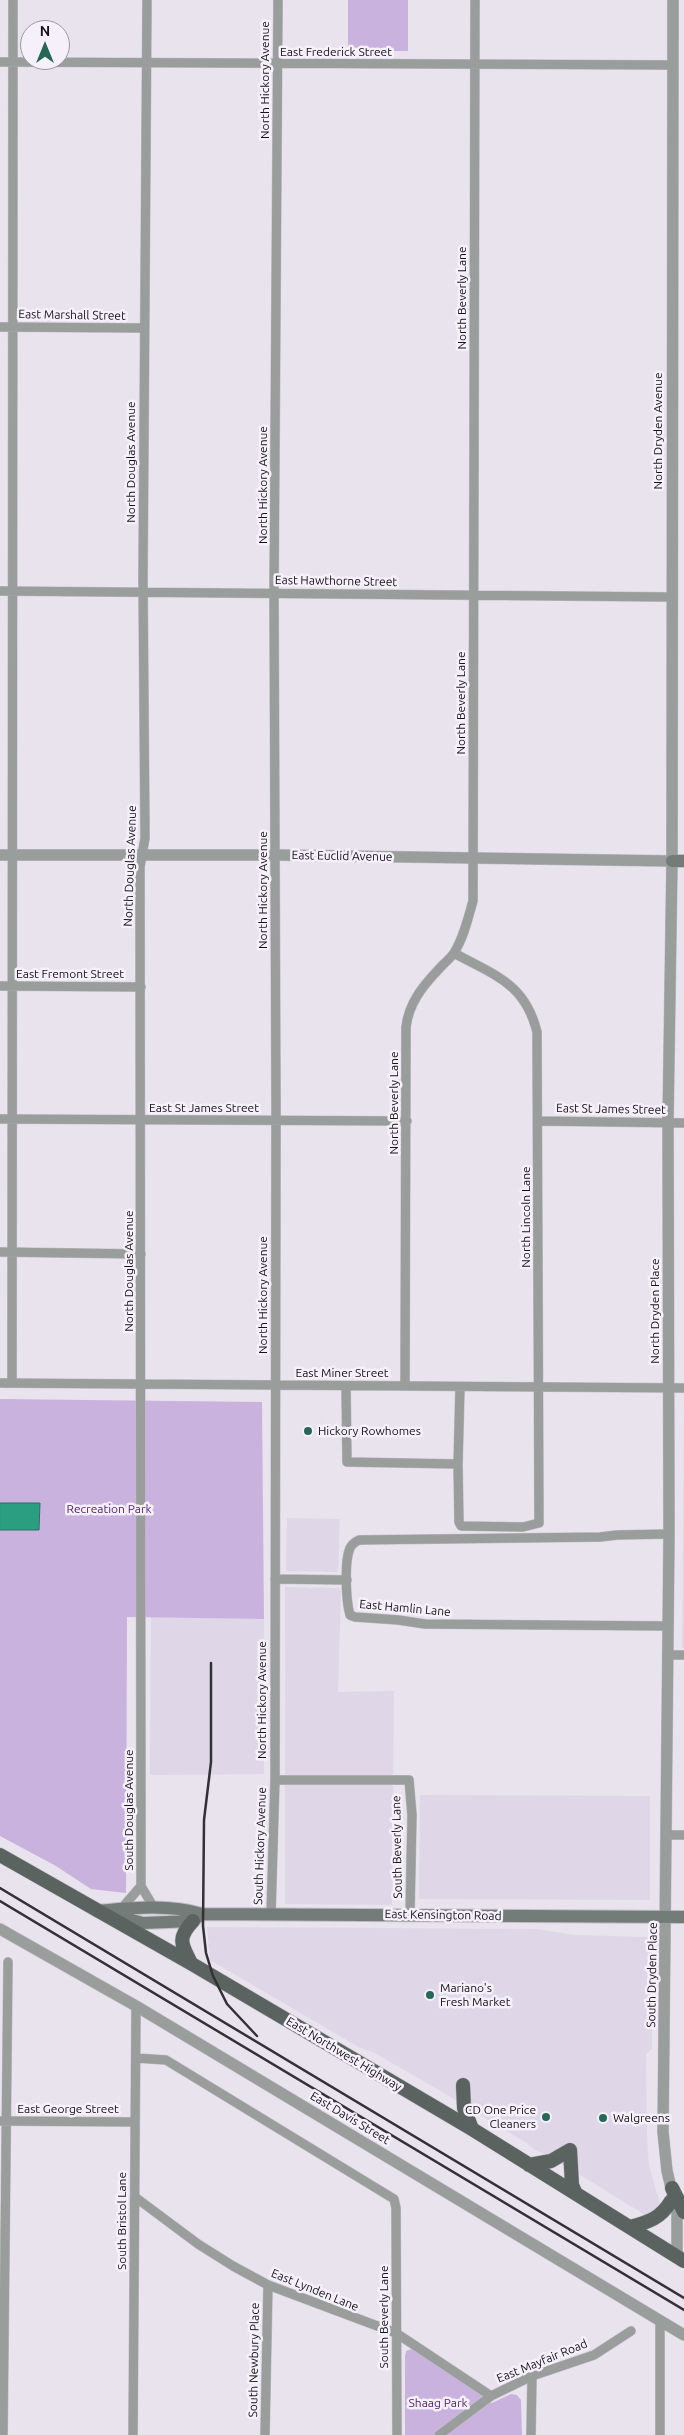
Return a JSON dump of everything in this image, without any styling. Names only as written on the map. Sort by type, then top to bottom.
[{"type":"main road","name":"East Northwest Highway","points":[[0,1855],[192,1964],[472,2129],[677,2257]]},
{"type":"main road","name":"East Kensington Road","points":[[97,1911],[154,1908],[186,1909],[198,1917]]},
{"type":"main road","name":"East Kensington Road","points":[[97,1911],[143,1922],[198,1917],[271,1914],[684,1917]]},
{"type":"main road","points":[[192,1964],[181,1943],[182,1934],[198,1917]]},
{"type":"main road","points":[[463,2085],[464,2106],[472,2129]]},
{"type":"main road","points":[[529,2165],[551,2161],[570,2150],[572,2185],[576,2194]]},
{"type":"main road","points":[[671,2194],[684,2212]]},
{"type":"main road","points":[[630,2227],[651,2221],[666,2210],[671,2194]]},
{"type":"street","points":[[12,1383],[10,1253],[13,986],[13,0]]},
{"type":"street","name":"North Douglas Avenue","points":[[142,1733],[140,867],[145,838],[142,592],[147,0]]},
{"type":"street","name":"North Hickory Avenue","points":[[275,1780],[276,855],[274,593],[278,0]]},
{"type":"street","name":"North Beverly Lane","points":[[405,1386],[408,1015],[423,985],[454,953],[467,923],[473,901],[475,0]]},
{"type":"street","name":"North Dryden Avenue","points":[[672,0],[672,597],[678,861]]},
{"type":"street","name":"East Frederick Street","points":[[0,62],[673,65]]},
{"type":"street","name":"East Marshall Street","points":[[0,327],[144,328]]},
{"type":"street","name":"East Hawthorne Street","points":[[0,591],[672,597]]},
{"type":"street","name":"East Euclid Avenue","points":[[0,854],[276,855],[678,861]]},
{"type":"street","name":"North Dryden Place","points":[[667,1760],[669,1534],[668,1122],[678,861]]},
{"type":"street","name":"North Lincoln Lane","points":[[454,953],[502,980],[522,996],[534,1018],[538,1046],[539,1523],[523,1527],[461,1526],[459,1522],[458,1464]]},
{"type":"street","name":"East Fremont Street","points":[[0,986],[141,987]]},
{"type":"street","name":"East St James Street","points":[[0,1119],[407,1121]]},
{"type":"street","name":"East St James Street","points":[[538,1121],[684,1123]]},
{"type":"street","points":[[0,1252],[141,1254]]},
{"type":"street","name":"East Miner Street","points":[[0,1383],[684,1388]]},
{"type":"street","points":[[346,1386],[347,1462],[454,1462],[458,1464],[460,1387]]},
{"type":"street","name":"East Hamlin Lane","points":[[667,1626],[425,1624],[355,1617],[350,1615],[348,1609],[347,1580],[349,1550],[358,1540],[600,1538],[617,1534],[669,1534]]},
{"type":"street","points":[[275,1579],[347,1580]]},
{"type":"street","points":[[667,1655],[684,1655]]},
{"type":"street","name":"South Douglas Avenue","points":[[142,1733],[141,1886],[154,1908]]},
{"type":"street","name":"South Dryden Place","points":[[667,1760],[664,2132],[667,2171],[671,2194],[677,2212],[677,2257]]},
{"type":"street","name":"South Beverly Lane","points":[[275,1780],[409,1780],[412,1815],[410,1914]]},
{"type":"street","name":"South Hickory Avenue","points":[[271,1914],[275,1780]]},
{"type":"street","points":[[667,1835],[684,1835]]},
{"type":"street","name":"South Douglas Avenue","points":[[121,1909],[141,1886]]},
{"type":"street","name":"East Davis Street","points":[[0,1929],[136,2006],[684,2336]]},
{"type":"street","points":[[2,2435],[3,2121],[8,1962]]},
{"type":"street","name":"South Bristol Lane","points":[[133,2435],[136,2006]]},
{"type":"street","name":"South Beverly Lane","points":[[136,2058],[166,2060],[394,2199],[396,2208],[397,2435]]},
{"type":"street","name":"East George Street","points":[[3,2121],[135,2122]]},
{"type":"street","name":"East Lynden Lane","points":[[135,2197],[198,2244],[268,2285],[396,2333],[491,2396]]},
{"type":"street","name":"South Newbury Place","points":[[265,2435],[268,2285]]},
{"type":"street","points":[[660,2322],[660,2435]]},
{"type":"street","name":"East Mayfair Road","points":[[439,2435],[491,2396],[532,2376],[594,2355],[631,2331]]},
{"type":"street","points":[[531,2435],[532,2376]]},
{"type":"shaded area","points":[[684,1402],[684,1648],[682,1648]]},
{"type":"shaded area","points":[[0,1503],[40,1503],[39,1530],[0,1530]]},
{"type":"shaded area","points":[[287,1518],[340,1519],[338,1572],[286,1571]]},
{"type":"shaded area","points":[[285,1587],[339,1588],[341,1590],[338,1692],[394,1691],[392,1905],[285,1904]]},
{"type":"shaded area","points":[[151,1617],[264,1619],[264,1774],[150,1775]]},
{"type":"shaded area","points":[[420,1795],[650,1796],[650,1900],[419,1899]]},
{"type":"shaded area","points":[[207,1927],[537,1929],[574,1935],[650,1937],[652,1940],[652,2049],[646,2054],[647,2136],[649,2166],[661,2207],[647,2216],[549,2156],[535,2150],[444,2093],[373,2052],[360,2048],[210,1960]]},
{"type":"green space","points":[[348,0],[408,0],[408,51],[348,51]]},
{"type":"green space","name":"Recreation Park","points":[[0,1399],[262,1402],[264,1619],[127,1617],[126,1893],[91,1889],[56,1866],[0,1836]]},
{"type":"green space","name":"Shaag Park","points":[[412,2349],[475,2388],[492,2403],[511,2394],[517,2395],[521,2400],[522,2435],[405,2435],[405,2357],[406,2351]]},
{"type":"railway","points":[[211,1663],[211,1762],[204,1820],[203,1926],[206,1953],[213,1976],[227,2004],[257,2036]]},
{"type":"railway","points":[[0,1888],[684,2298]]},
{"type":"railway","points":[[0,1901],[684,2310]]},
{"type":"place","name":"Hickory Rowhomes","points":[[308,1431]]},
{"type":"place","name":"Mariano's Fresh Market","points":[[430,1995]]},
{"type":"place","name":"CD One Price Cleaners","points":[[546,2117]]},
{"type":"place","name":"Walgreens","points":[[603,2118]]}]
